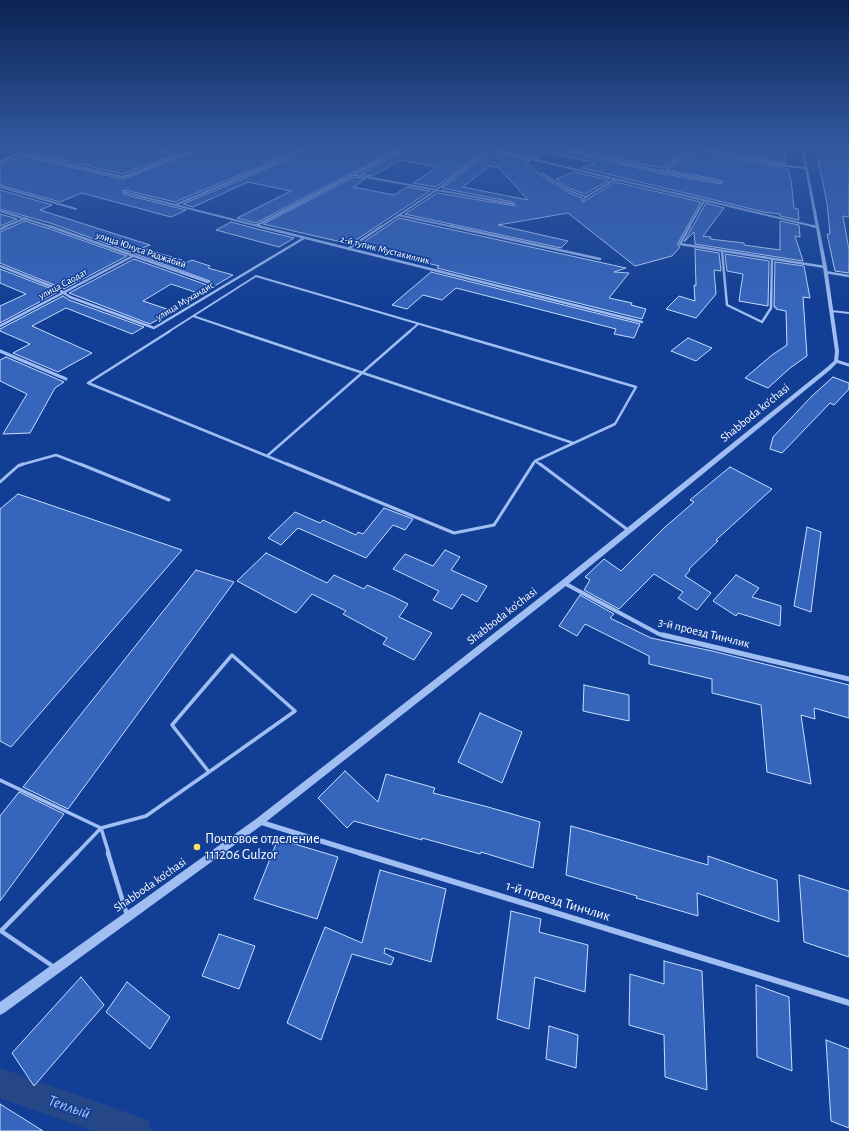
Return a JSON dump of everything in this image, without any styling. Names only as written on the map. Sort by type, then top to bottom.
[{"type":"street","points":[[37,198],[76,209]]},
{"type":"street","name":"2-й тупик Мустакиллик","points":[[146,198],[642,322]]},
{"type":"street","points":[[174,205],[191,198]]},
{"type":"street","points":[[257,225],[310,198]]},
{"type":"street","points":[[348,249],[425,198]]},
{"type":"street","points":[[476,198],[513,204]]},
{"type":"street","points":[[691,198],[817,227]]},
{"type":"street","points":[[812,198],[825,270],[837,350],[836,361],[849,365]]},
{"type":"street","points":[[704,201],[680,244],[772,259],[849,276]]},
{"type":"street","name":"улица Юнуса Раджабий","points":[[0,211],[26,218],[208,282]]},
{"type":"street","points":[[398,215],[600,259]]},
{"type":"street","points":[[0,229],[26,218]]},
{"type":"street","name":"улица Мухандис","points":[[0,266],[58,289],[70,297],[154,328],[304,238]]},
{"type":"street","points":[[722,251],[727,305],[762,322],[771,308],[772,259]]},
{"type":"street","name":"улица Саодат","points":[[0,326],[64,294],[133,256]]},
{"type":"street","points":[[0,351],[66,379]]},
{"type":"street","name":"Shabboda ko'chasi","points":[[0,1009],[259,822],[564,583],[836,361]]},
{"type":"street","name":"3-й проезд Тинчлик","points":[[564,583],[659,634],[849,679]]},
{"type":"street","name":"1-й проезд Тинчлик","points":[[259,822],[849,1003]]},
{"type":"lane","points":[[256,276],[636,387],[615,424],[535,460],[494,525],[454,533],[88,383],[193,316],[256,276]]},
{"type":"lane","points":[[831,311],[849,313]]},
{"type":"lane","points":[[193,316],[573,443]]},
{"type":"lane","points":[[267,456],[418,324]]},
{"type":"lane","points":[[0,482],[18,466],[56,455],[169,500]]},
{"type":"lane","points":[[535,460],[628,530]]},
{"type":"lane","points":[[55,968],[0,931],[101,828],[146,816],[209,772],[295,711],[232,655],[172,725],[209,772]]},
{"type":"lane","points":[[0,780],[101,828],[127,916]]},
{"type":"building","points":[[0,198],[27,198],[52,205],[40,210],[150,245],[142,248],[188,262],[192,260],[210,266],[208,268],[233,275],[201,294],[171,284],[143,301],[173,311],[150,324],[69,293],[134,259],[207,285],[210,284],[210,281],[50,223],[0,209]]},
{"type":"building","points":[[45,198],[70,198],[60,202]]},
{"type":"building","points":[[100,198],[138,198],[186,210],[171,217]]},
{"type":"building","points":[[157,198],[185,198],[175,202]]},
{"type":"building","points":[[198,198],[213,198],[193,207],[183,204]]},
{"type":"building","points":[[277,198],[304,198],[256,223],[237,218]]},
{"type":"building","points":[[314,198],[420,198],[350,244],[263,224]]},
{"type":"building","points":[[430,198],[466,198],[515,206],[513,202],[492,198],[517,198],[528,200],[526,198],[581,198],[583,202],[590,198],[683,198],[701,202],[678,243],[678,246],[680,247],[672,256],[635,266],[568,213],[498,225],[568,241],[561,248],[405,214]]},
{"type":"building","points":[[705,198],[793,198],[794,208],[798,209],[799,220],[780,216],[780,214],[764,212]]},
{"type":"building","points":[[826,198],[849,198],[849,217],[843,216],[849,250],[849,273],[835,271],[827,234],[830,234]]},
{"type":"building","points":[[706,203],[724,208],[703,236],[711,237],[710,239],[744,243],[744,245],[780,250],[780,221],[799,225],[800,237],[795,236],[803,261],[695,244],[694,232],[684,242]]},
{"type":"building","points":[[0,214],[17,219],[0,226]]},
{"type":"building","points":[[399,218],[626,268],[614,272],[629,273],[609,298],[632,303],[631,305],[646,309],[642,319],[437,268],[439,266],[358,246]]},
{"type":"building","points":[[25,221],[127,256],[64,289],[0,263],[0,232]]},
{"type":"building","points":[[231,222],[294,238],[279,247],[216,230]]},
{"type":"building","points":[[695,249],[719,253],[721,271],[714,270],[716,294],[696,318],[666,309],[679,296],[695,301]]},
{"type":"building","points":[[725,254],[769,261],[768,306],[739,301],[743,274],[727,271]]},
{"type":"building","points":[[775,262],[804,266],[810,298],[803,297],[807,356],[790,368],[768,388],[745,378],[772,355],[787,345],[786,311],[776,309],[776,307],[774,307]]},
{"type":"building","points":[[0,269],[58,292],[0,323],[0,306],[26,294],[0,283]]},
{"type":"building","points":[[431,272],[640,324],[634,338],[614,334],[616,329],[456,288],[442,300],[423,295],[407,309],[392,305]]},
{"type":"building","points":[[63,296],[69,300],[144,327],[132,334],[66,308],[32,326],[92,353],[58,372],[13,353],[30,344],[0,331],[0,329]]},
{"type":"building","points":[[688,338],[712,348],[696,361],[671,351]]},
{"type":"building","points":[[6,357],[64,382],[55,388],[30,433],[3,434],[27,394],[0,381],[0,360]]},
{"type":"building","points":[[833,377],[849,383],[849,389],[834,405],[830,403],[782,453],[770,449],[773,437],[812,396]]},
{"type":"building","points":[[730,467],[772,489],[716,540],[718,541],[689,569],[690,570],[685,576],[711,593],[697,610],[678,598],[683,592],[654,574],[619,609],[584,590],[590,580],[585,577],[604,559],[621,571],[664,528],[694,502],[690,500]]},
{"type":"building","points":[[18,494],[182,550],[11,747],[0,741],[0,509]]},
{"type":"building","points":[[384,508],[413,519],[405,530],[393,525],[366,558],[298,528],[281,545],[268,538],[295,512],[320,523],[323,520],[356,535],[358,532],[363,534]]},
{"type":"building","points":[[807,527],[821,532],[811,612],[794,606]]},
{"type":"building","points":[[445,550],[460,557],[451,570],[487,586],[477,602],[462,594],[452,609],[433,600],[439,591],[393,569],[405,554],[433,566]]},
{"type":"building","points":[[266,553],[327,583],[334,575],[364,589],[367,585],[392,596],[408,604],[399,617],[432,633],[414,660],[383,644],[387,638],[343,614],[346,611],[312,594],[296,613],[237,581]]},
{"type":"building","points":[[196,570],[234,582],[68,809],[23,787]]},
{"type":"building","points":[[736,575],[759,588],[752,597],[781,606],[780,626],[738,613],[736,616],[713,601]]},
{"type":"building","points":[[580,595],[614,614],[610,618],[651,638],[712,651],[849,685],[849,718],[814,708],[815,719],[801,715],[811,784],[767,772],[761,705],[712,693],[712,679],[649,664],[649,656],[585,624],[577,636],[559,626]]},
{"type":"building","points":[[584,685],[629,695],[629,721],[583,711]]},
{"type":"building","points":[[480,713],[522,732],[502,783],[458,762]]},
{"type":"building","points":[[345,771],[378,802],[386,774],[435,788],[433,793],[540,822],[533,868],[481,852],[480,854],[422,838],[422,840],[354,821],[347,828],[318,798]]},
{"type":"building","points":[[19,792],[64,814],[0,901],[0,816]]},
{"type":"building","points":[[571,826],[708,865],[708,856],[777,880],[779,922],[697,893],[698,916],[636,898],[637,896],[566,875]]},
{"type":"building","points":[[278,839],[338,857],[317,919],[254,899]]},
{"type":"building","points":[[380,870],[446,889],[431,962],[385,948],[384,953],[394,958],[391,965],[352,954],[321,1040],[287,1023],[325,927],[362,943]]},
{"type":"building","points":[[799,875],[849,891],[849,957],[804,942]]},
{"type":"building","points":[[511,911],[541,919],[539,932],[588,945],[585,992],[535,977],[529,1029],[497,1019]]},
{"type":"building","points":[[219,934],[255,946],[239,989],[202,976]]},
{"type":"building","points":[[664,961],[702,971],[707,1090],[665,1077],[664,1035],[629,1025],[630,974],[664,984]]},
{"type":"building","points":[[81,977],[104,1005],[34,1086],[12,1053]]},
{"type":"building","points":[[127,982],[170,1017],[150,1049],[106,1012]]},
{"type":"building","points":[[756,985],[789,997],[792,1071],[757,1057]]},
{"type":"building","points":[[549,1026],[578,1035],[576,1068],[546,1059]]},
{"type":"building","points":[[826,1040],[849,1049],[849,1128],[831,1121]]},
{"type":"building","points":[[0,1104],[43,1131],[0,1131]]},
{"type":"waterway","name":"Теплый","points":[[0,1083],[137,1131]]},
{"type":"place","name":"Почтовое отделение 111206 Gulzor","points":[[197,847]]}]
